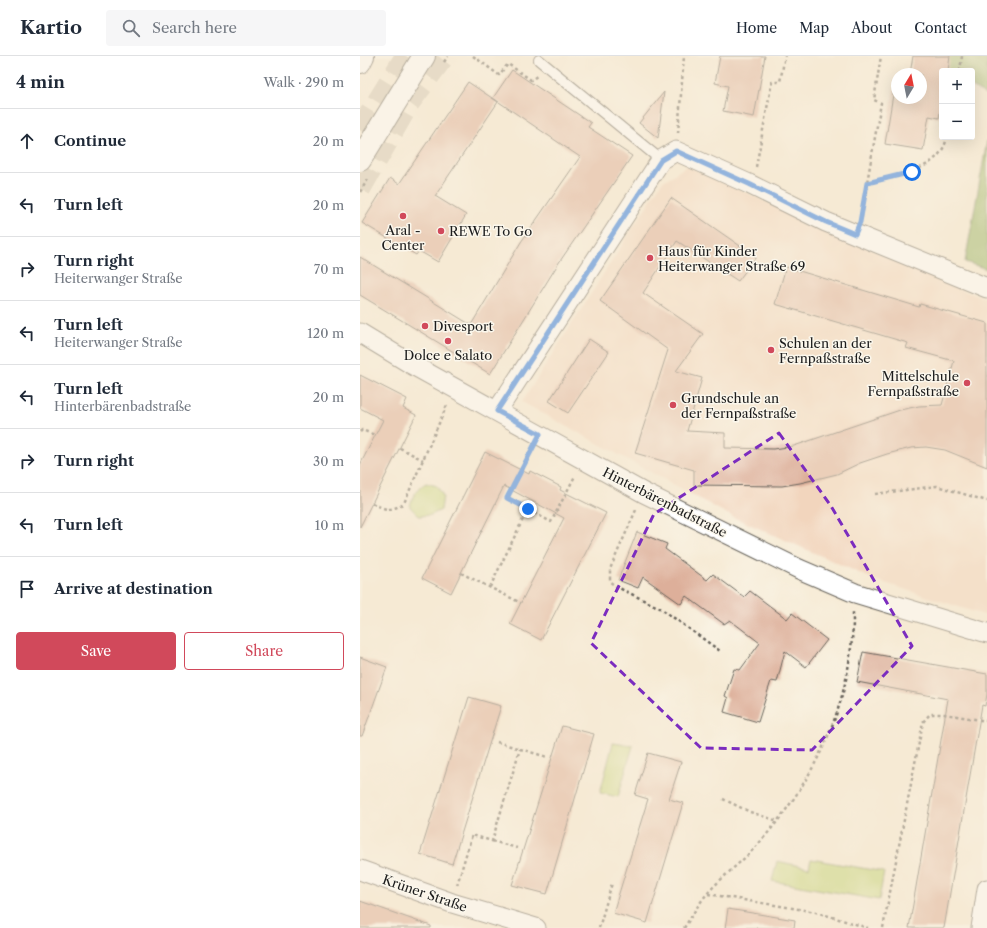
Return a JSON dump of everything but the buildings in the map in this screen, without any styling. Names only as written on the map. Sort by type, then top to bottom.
[{"type":"highway","points":[[360,62],[363,56]]},
{"type":"highway","points":[[360,160],[424,56]]},
{"type":"street","points":[[497,411],[668,156],[749,184],[826,222],[987,288]]},
{"type":"street","name":"Hinterbärenbadstraße","points":[[360,333],[411,364],[540,434],[644,493],[799,569],[855,592],[987,633]]},
{"type":"street","name":"Krüner Straße","points":[[360,870],[452,903],[536,928]]},
{"type":"street","points":[[982,928],[987,889]]},
{"type":"lane","points":[[539,60],[668,156]]},
{"type":"path","points":[[473,56],[500,75],[508,64],[531,80],[549,68]]},
{"type":"path","points":[[668,156],[684,56]]},
{"type":"path","points":[[749,184],[755,172],[772,82],[780,82],[785,56]]},
{"type":"path","points":[[855,234],[860,222],[881,103],[874,100],[881,56]]},
{"type":"path","points":[[960,68],[962,56]]},
{"type":"path","points":[[867,183],[912,172],[939,156],[947,140]]},
{"type":"path","points":[[372,503],[384,509],[395,509],[404,503],[454,388]]},
{"type":"path","points":[[360,432],[362,430],[375,435]]},
{"type":"path","points":[[540,434],[507,498],[551,522],[584,459]]},
{"type":"path","points":[[400,448],[423,460]]},
{"type":"path","points":[[875,494],[937,486],[987,501]]},
{"type":"path","points":[[644,493],[610,569],[610,582],[616,587],[660,608],[720,651]]},
{"type":"path","points":[[490,587],[528,509]]},
{"type":"path","points":[[461,573],[521,603]]},
{"type":"path","points":[[684,928],[707,894],[759,844],[778,821],[806,782],[829,735],[844,691],[851,649],[855,592]]},
{"type":"path","points":[[883,928],[923,722],[930,714],[944,714],[987,721]]},
{"type":"path","points":[[497,742],[547,757]]},
{"type":"path","points":[[492,841],[520,749]]},
{"type":"path","points":[[723,799],[750,812],[778,821]]},
{"type":"path","points":[[452,903],[472,835],[517,848]]},
{"type":"path","points":[[599,928],[612,883]]},
{"type":"path","points":[[707,894],[816,912],[868,928]]},
{"type":"highlighted area","points":[[779,433],[831,506],[912,646],[812,750],[701,748],[591,643],[654,514]]},
{"type":"shaded area","name":"Schulen an der Fernpaßstraße","points":[[687,166],[969,293],[987,298],[987,616],[873,579],[733,517],[522,402],[662,182]]},
{"type":"green space","points":[[919,56],[987,56],[987,96],[975,89],[975,68],[940,68]]},
{"type":"green space","points":[[987,141],[987,269],[965,262]]},
{"type":"green space","points":[[426,483],[437,486],[443,496],[441,510],[431,515],[419,516],[410,507],[415,493]]},
{"type":"green space","points":[[613,743],[633,746],[618,797],[600,793]]},
{"type":"green space","points":[[811,859],[884,872],[879,900],[772,881],[777,861],[809,868]]},
{"type":"tunnel","points":[[360,130],[406,56]]},
{"type":"tunnel","points":[[360,189],[409,103],[444,56]]},
{"type":"place","name":"Aral - Center","points":[[403,216]]},
{"type":"place","name":"REWE To Go","points":[[441,231]]},
{"type":"place","name":"Haus für Kinder Heiterwanger Straße 69","points":[[650,258]]},
{"type":"place","name":"Divesport","points":[[425,326]]},
{"type":"place","name":"Dolce e Salato","points":[[448,341]]},
{"type":"place","name":"Schulen an der Fernpaßstraße","points":[[771,350]]},
{"type":"place","name":"Mittelschule Fernpaßstraße","points":[[967,383]]},
{"type":"place","name":"Grundschule an der Fernpaßstraße","points":[[673,405]]},
{"type":"route","points":[[528,509],[507,498],[540,434],[497,411],[661,160],[676,151],[749,184],[826,222],[855,234],[860,222],[867,183],[912,172]]}]
